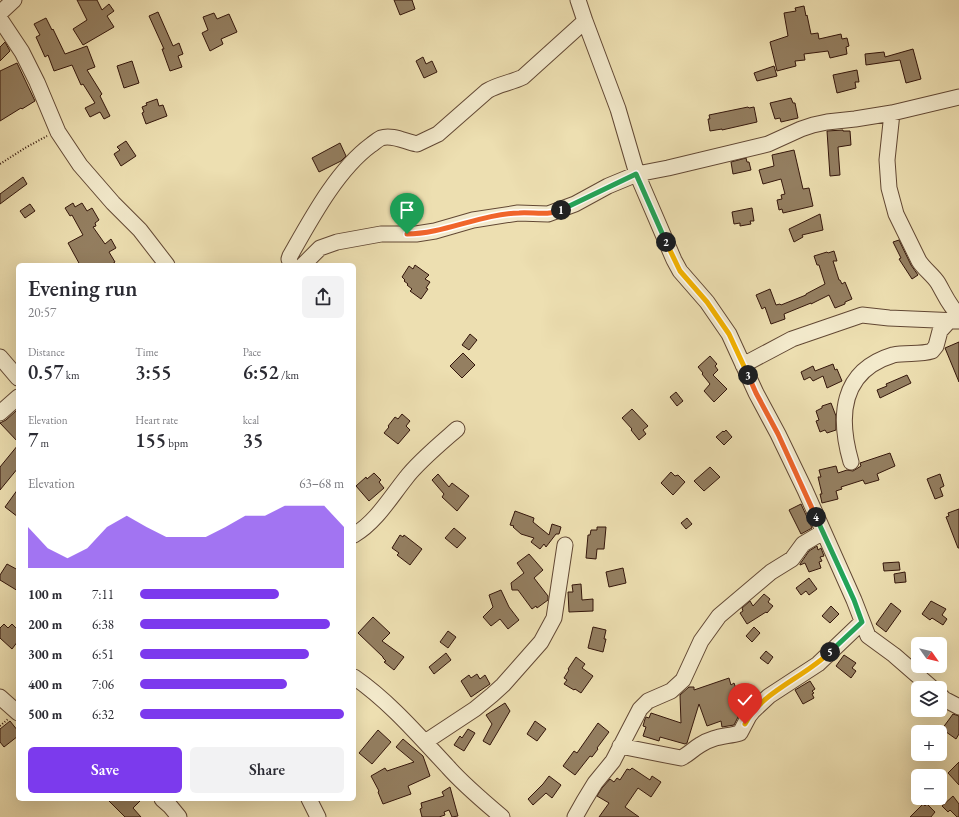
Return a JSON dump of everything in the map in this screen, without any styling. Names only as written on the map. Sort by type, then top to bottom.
[{"type":"street","points":[[0,13],[14,0]]},
{"type":"street","points":[[578,0],[618,109],[636,174],[674,260],[680,271],[720,320],[729,334],[756,393],[805,490],[854,600],[869,638],[894,655],[924,681]]},
{"type":"street","points":[[0,18],[22,52],[37,82],[58,132],[80,165],[113,203],[140,230],[165,263]]},
{"type":"street","points":[[290,263],[290,256],[332,187],[352,161],[366,148],[382,138],[391,138],[417,144],[438,134],[487,91],[522,77],[585,22]]},
{"type":"street","points":[[305,263],[320,248],[337,242],[382,234],[416,234],[435,231],[473,220],[518,213],[548,214],[575,204],[608,186],[636,174],[668,168],[768,144],[801,129],[814,125],[892,114],[959,97]]},
{"type":"street","points":[[892,114],[887,160],[889,188],[893,208],[919,261],[935,279],[956,319]]},
{"type":"street","points":[[743,365],[792,339],[862,315],[889,318],[956,319]]},
{"type":"street","points":[[851,462],[845,436],[845,415],[847,399],[856,379],[872,364],[890,356],[932,351],[936,346],[940,331],[956,319]]},
{"type":"street","points":[[0,358],[16,376]]},
{"type":"street","points":[[0,413],[16,399]]},
{"type":"street","points":[[356,533],[366,526],[376,516],[406,477],[456,429]]},
{"type":"street","points":[[576,817],[595,783],[609,767],[644,704],[648,700],[671,692],[683,680],[701,641],[719,616],[771,572],[792,559],[803,544],[823,532]]},
{"type":"street","points":[[424,742],[475,709],[492,695],[503,685],[541,642],[554,618],[565,546]]},
{"type":"street","points":[[620,746],[681,758],[718,736],[740,733],[749,716],[769,696],[818,664],[862,622]]},
{"type":"street","points":[[356,679],[393,708],[473,792],[502,817]]},
{"type":"street","points":[[0,697],[16,711]]},
{"type":"street","points":[[947,701],[959,707]]},
{"type":"street","points":[[164,801],[179,817]]},
{"type":"street","points":[[310,801],[318,817]]},
{"type":"path","points":[[0,164],[37,141],[58,132]]},
{"type":"building","points":[[77,0],[97,0],[102,10],[109,4],[114,11],[107,16],[114,27],[83,45],[73,29],[87,20]]},
{"type":"building","points":[[394,0],[412,0],[415,9],[400,15]]},
{"type":"building","points":[[804,6],[811,34],[818,33],[819,39],[841,34],[842,39],[847,38],[849,46],[846,47],[847,54],[830,58],[828,51],[804,54],[805,60],[795,61],[796,66],[777,71],[770,42],[788,36],[784,13],[796,11],[795,8]]},
{"type":"building","points":[[158,12],[173,46],[179,43],[183,54],[178,56],[182,67],[170,71],[162,49],[164,49],[149,16]]},
{"type":"building","points":[[214,13],[217,19],[229,14],[237,32],[221,39],[223,44],[210,51],[202,33],[208,30],[203,17]]},
{"type":"building","points":[[46,18],[65,54],[87,46],[95,67],[87,70],[102,94],[100,96],[110,116],[104,119],[100,112],[90,117],[85,108],[95,103],[83,84],[81,85],[72,65],[54,71],[48,55],[45,57],[36,37],[40,35],[34,24]]},
{"type":"building","points":[[5,42],[10,51],[0,61],[0,47]]},
{"type":"building","points":[[913,49],[921,79],[906,83],[900,60],[866,65],[865,54],[884,52],[885,57]]},
{"type":"building","points":[[423,57],[426,64],[432,61],[437,72],[424,78],[416,61]]},
{"type":"building","points":[[132,61],[139,83],[124,88],[117,66]]},
{"type":"building","points":[[17,63],[35,101],[0,121],[0,71]]},
{"type":"building","points":[[774,66],[777,76],[757,81],[754,73]]},
{"type":"building","points":[[857,70],[859,82],[855,82],[856,88],[837,93],[833,75]]},
{"type":"building","points":[[791,98],[793,103],[795,103],[798,118],[781,122],[780,118],[775,119],[770,103]]},
{"type":"building","points":[[157,99],[159,106],[163,105],[167,116],[146,124],[142,113],[144,112],[142,107],[147,105],[146,103]]},
{"type":"building","points":[[754,107],[757,122],[722,130],[710,131],[708,119],[710,119],[709,115]]},
{"type":"building","points":[[827,131],[850,131],[851,145],[838,147],[840,175],[830,176]]},
{"type":"building","points":[[126,141],[136,156],[121,166],[114,154],[120,150],[117,147]]},
{"type":"building","points":[[340,143],[346,156],[341,161],[319,172],[312,158]]},
{"type":"building","points":[[794,150],[803,189],[809,188],[813,206],[783,213],[782,209],[779,210],[777,200],[782,199],[781,195],[785,194],[781,179],[763,184],[759,170],[774,166],[772,155]]},
{"type":"building","points":[[746,158],[747,162],[749,162],[751,170],[733,174],[731,162]]},
{"type":"building","points":[[23,177],[27,184],[0,204],[0,194]]},
{"type":"building","points":[[73,203],[75,207],[82,203],[87,211],[92,208],[99,220],[95,223],[96,226],[93,227],[105,244],[111,239],[116,248],[109,252],[115,262],[79,263],[68,243],[83,235],[72,215],[70,216],[65,208]]},
{"type":"building","points":[[30,204],[35,211],[25,218],[20,211]]},
{"type":"building","points":[[752,208],[754,221],[750,221],[751,224],[740,226],[740,223],[734,224],[732,212]]},
{"type":"building","points":[[820,214],[823,230],[802,235],[803,237],[794,242],[789,229]]},
{"type":"building","points":[[899,240],[911,265],[918,275],[912,279],[899,259],[901,258],[893,242]]},
{"type":"building","points":[[834,251],[837,261],[833,261],[839,280],[842,284],[845,282],[852,299],[835,308],[829,295],[811,304],[784,314],[785,319],[771,324],[765,307],[762,309],[756,295],[770,289],[776,305],[781,305],[806,295],[825,284],[819,265],[817,265],[814,256]]},
{"type":"building","points":[[415,265],[429,275],[425,279],[430,282],[426,288],[428,289],[421,299],[410,291],[412,289],[407,285],[408,284],[402,277],[409,266],[413,269]]},
{"type":"building","points":[[470,334],[477,340],[469,350],[462,345]]},
{"type":"building","points":[[959,342],[959,382],[945,348]]},
{"type":"building","points":[[463,353],[475,365],[462,378],[450,366]]},
{"type":"building","points":[[710,356],[717,364],[715,366],[718,370],[713,375],[727,389],[714,402],[704,391],[710,384],[698,367]]},
{"type":"building","points":[[833,364],[842,381],[827,388],[823,376],[813,381],[810,377],[804,380],[801,372],[813,366],[815,371]]},
{"type":"building","points":[[907,375],[911,383],[880,398],[877,390],[887,386],[886,384]]},
{"type":"building","points":[[676,392],[683,401],[677,406],[670,397]]},
{"type":"building","points":[[831,403],[836,416],[836,430],[827,433],[825,430],[820,432],[816,421],[819,420],[816,411],[822,408],[822,406]]},
{"type":"building","points":[[632,409],[648,426],[643,430],[646,434],[639,440],[622,418]]},
{"type":"building","points":[[16,411],[16,440],[0,423],[6,420]]},
{"type":"building","points":[[402,414],[410,421],[406,426],[410,430],[398,444],[384,433],[395,417],[398,419]]},
{"type":"building","points":[[726,430],[732,437],[724,445],[716,437]]},
{"type":"building","points":[[16,447],[16,470],[0,490],[0,467]]},
{"type":"building","points":[[890,453],[895,466],[877,474],[879,480],[865,484],[863,480],[841,487],[842,489],[836,491],[838,499],[822,503],[820,494],[822,494],[818,477],[821,477],[819,470],[836,466],[838,473],[847,470],[853,471],[861,466],[860,463]]},
{"type":"building","points":[[710,467],[720,477],[704,491],[694,481]]},
{"type":"building","points":[[671,472],[675,476],[678,475],[685,482],[673,495],[661,483]]},
{"type":"building","points":[[374,473],[381,480],[379,482],[384,488],[369,501],[356,486],[366,477],[367,479]]},
{"type":"building","points":[[438,474],[449,487],[452,483],[469,496],[457,511],[442,497],[444,494],[432,480]]},
{"type":"building","points":[[940,474],[944,486],[940,488],[943,496],[935,499],[927,479]]},
{"type":"building","points":[[16,492],[16,515],[5,507]]},
{"type":"building","points":[[801,504],[812,528],[801,534],[789,510]]},
{"type":"building","points":[[959,509],[958,548],[946,517],[949,516],[948,513]]},
{"type":"building","points":[[515,511],[534,518],[533,522],[549,535],[552,524],[561,527],[559,534],[556,534],[546,547],[544,544],[540,549],[531,542],[534,538],[521,534],[513,527],[514,526],[510,525]]},
{"type":"building","points":[[687,518],[692,524],[686,529],[681,523]]},
{"type":"building","points":[[597,527],[606,527],[604,549],[597,549],[596,559],[586,558],[588,535],[590,535],[591,530],[597,530]]},
{"type":"building","points":[[454,528],[466,538],[457,548],[445,538]]},
{"type":"building","points":[[400,535],[403,537],[404,535],[422,549],[410,565],[397,555],[399,553],[392,548]]},
{"type":"building","points":[[817,546],[818,550],[821,548],[824,556],[820,557],[822,561],[819,562],[821,568],[809,572],[805,563],[800,564],[809,551]]},
{"type":"building","points":[[529,554],[543,570],[534,578],[548,596],[548,600],[537,608],[536,606],[532,609],[518,590],[512,590],[511,583],[524,573],[517,563]]},
{"type":"building","points":[[899,562],[900,570],[884,571],[883,563]]},
{"type":"building","points":[[7,564],[16,569],[16,590],[0,580],[0,575]]},
{"type":"building","points":[[623,568],[626,583],[609,587],[606,572]]},
{"type":"building","points":[[905,572],[906,582],[895,583],[894,574]]},
{"type":"building","points":[[809,578],[817,589],[809,595],[806,591],[801,595],[796,588]]},
{"type":"building","points":[[581,584],[582,600],[593,599],[593,611],[569,612],[568,592],[573,592],[572,585]]},
{"type":"building","points":[[501,590],[509,607],[519,620],[508,629],[500,619],[491,626],[483,617],[493,607],[489,595]]},
{"type":"building","points":[[764,594],[770,599],[768,602],[773,606],[767,613],[766,612],[747,624],[740,613],[743,611],[742,608],[750,601],[753,606]]},
{"type":"building","points":[[931,601],[946,609],[942,615],[947,619],[943,625],[932,618],[930,620],[922,614]]},
{"type":"building","points":[[891,603],[901,611],[886,632],[876,624]]},
{"type":"building","points":[[831,606],[839,614],[830,623],[822,616]]},
{"type":"building","points":[[373,617],[390,633],[382,641],[404,657],[394,670],[384,662],[386,661],[383,657],[358,633]]},
{"type":"building","points":[[4,624],[8,628],[12,624],[16,628],[16,644],[12,649],[0,638],[0,628]]},
{"type":"building","points":[[593,627],[606,630],[604,639],[606,639],[603,652],[588,648]]},
{"type":"building","points":[[754,627],[760,633],[752,642],[746,636]]},
{"type":"building","points":[[448,631],[456,637],[448,648],[440,642]]},
{"type":"building","points":[[766,651],[773,657],[768,664],[760,658]]},
{"type":"building","points":[[446,653],[451,660],[434,674],[429,667]]},
{"type":"building","points":[[844,655],[856,663],[852,668],[856,671],[851,678],[836,666]]},
{"type":"building","points":[[576,657],[585,664],[582,668],[593,676],[581,693],[564,684],[567,680],[564,678],[569,670],[568,669]]},
{"type":"building","points":[[477,674],[480,679],[485,675],[490,684],[471,697],[461,681],[469,675],[471,678]]},
{"type":"building","points":[[729,678],[731,685],[734,683],[738,694],[732,696],[737,711],[740,710],[734,725],[722,727],[721,721],[707,726],[699,704],[687,743],[685,744],[660,737],[659,741],[643,736],[646,727],[643,726],[645,719],[646,717],[649,718],[651,713],[681,723],[680,695],[689,687],[694,687],[694,690]]},
{"type":"building","points":[[810,681],[815,689],[812,691],[814,693],[812,694],[814,698],[803,704],[795,690]]},
{"type":"building","points":[[505,703],[510,711],[490,745],[483,741],[492,724],[486,715]]},
{"type":"building","points":[[953,714],[959,716],[959,734],[956,739],[947,733],[947,725],[945,725]]},
{"type":"building","points":[[10,721],[16,728],[16,738],[4,747],[0,742],[0,729]]},
{"type":"building","points":[[535,721],[546,729],[537,741],[527,734]]},
{"type":"building","points":[[598,723],[609,732],[592,757],[590,756],[575,775],[563,766],[574,751],[577,753]]},
{"type":"building","points":[[468,729],[475,733],[464,751],[454,745],[460,736],[462,738]]},
{"type":"building","points":[[378,730],[391,742],[372,764],[359,753]]},
{"type":"building","points":[[403,739],[423,756],[430,776],[408,786],[411,794],[383,804],[378,792],[379,791],[371,776],[385,768],[387,771],[414,762],[396,747]]},
{"type":"building","points":[[959,762],[959,785],[948,773]]},
{"type":"building","points":[[632,768],[650,780],[652,776],[661,782],[651,797],[638,788],[625,807],[639,817],[599,817],[609,803],[597,796],[602,788],[610,779],[614,782],[617,778],[620,780],[627,769],[630,770]]},
{"type":"building","points":[[549,776],[561,785],[552,798],[546,793],[533,805],[528,799]]},
{"type":"building","points":[[450,787],[458,816],[452,817],[449,810],[444,812],[445,815],[439,817],[422,817],[420,809],[422,808],[421,803],[444,796],[442,792]]},
{"type":"building","points":[[953,796],[959,804],[959,817],[957,817],[950,810],[948,812],[942,806],[947,805],[947,801]]},
{"type":"building","points":[[109,801],[140,801],[133,808],[141,817],[125,817]]},
{"type":"building","points":[[922,805],[928,805],[935,812],[931,817],[910,817]]},
{"type":"route","points":[[407,234],[435,231],[473,220],[518,213],[548,214],[575,204],[608,186],[636,174],[680,271],[707,302],[729,334],[756,393],[805,490],[854,600],[862,622],[818,664],[769,696],[753,711],[745,724]]}]
